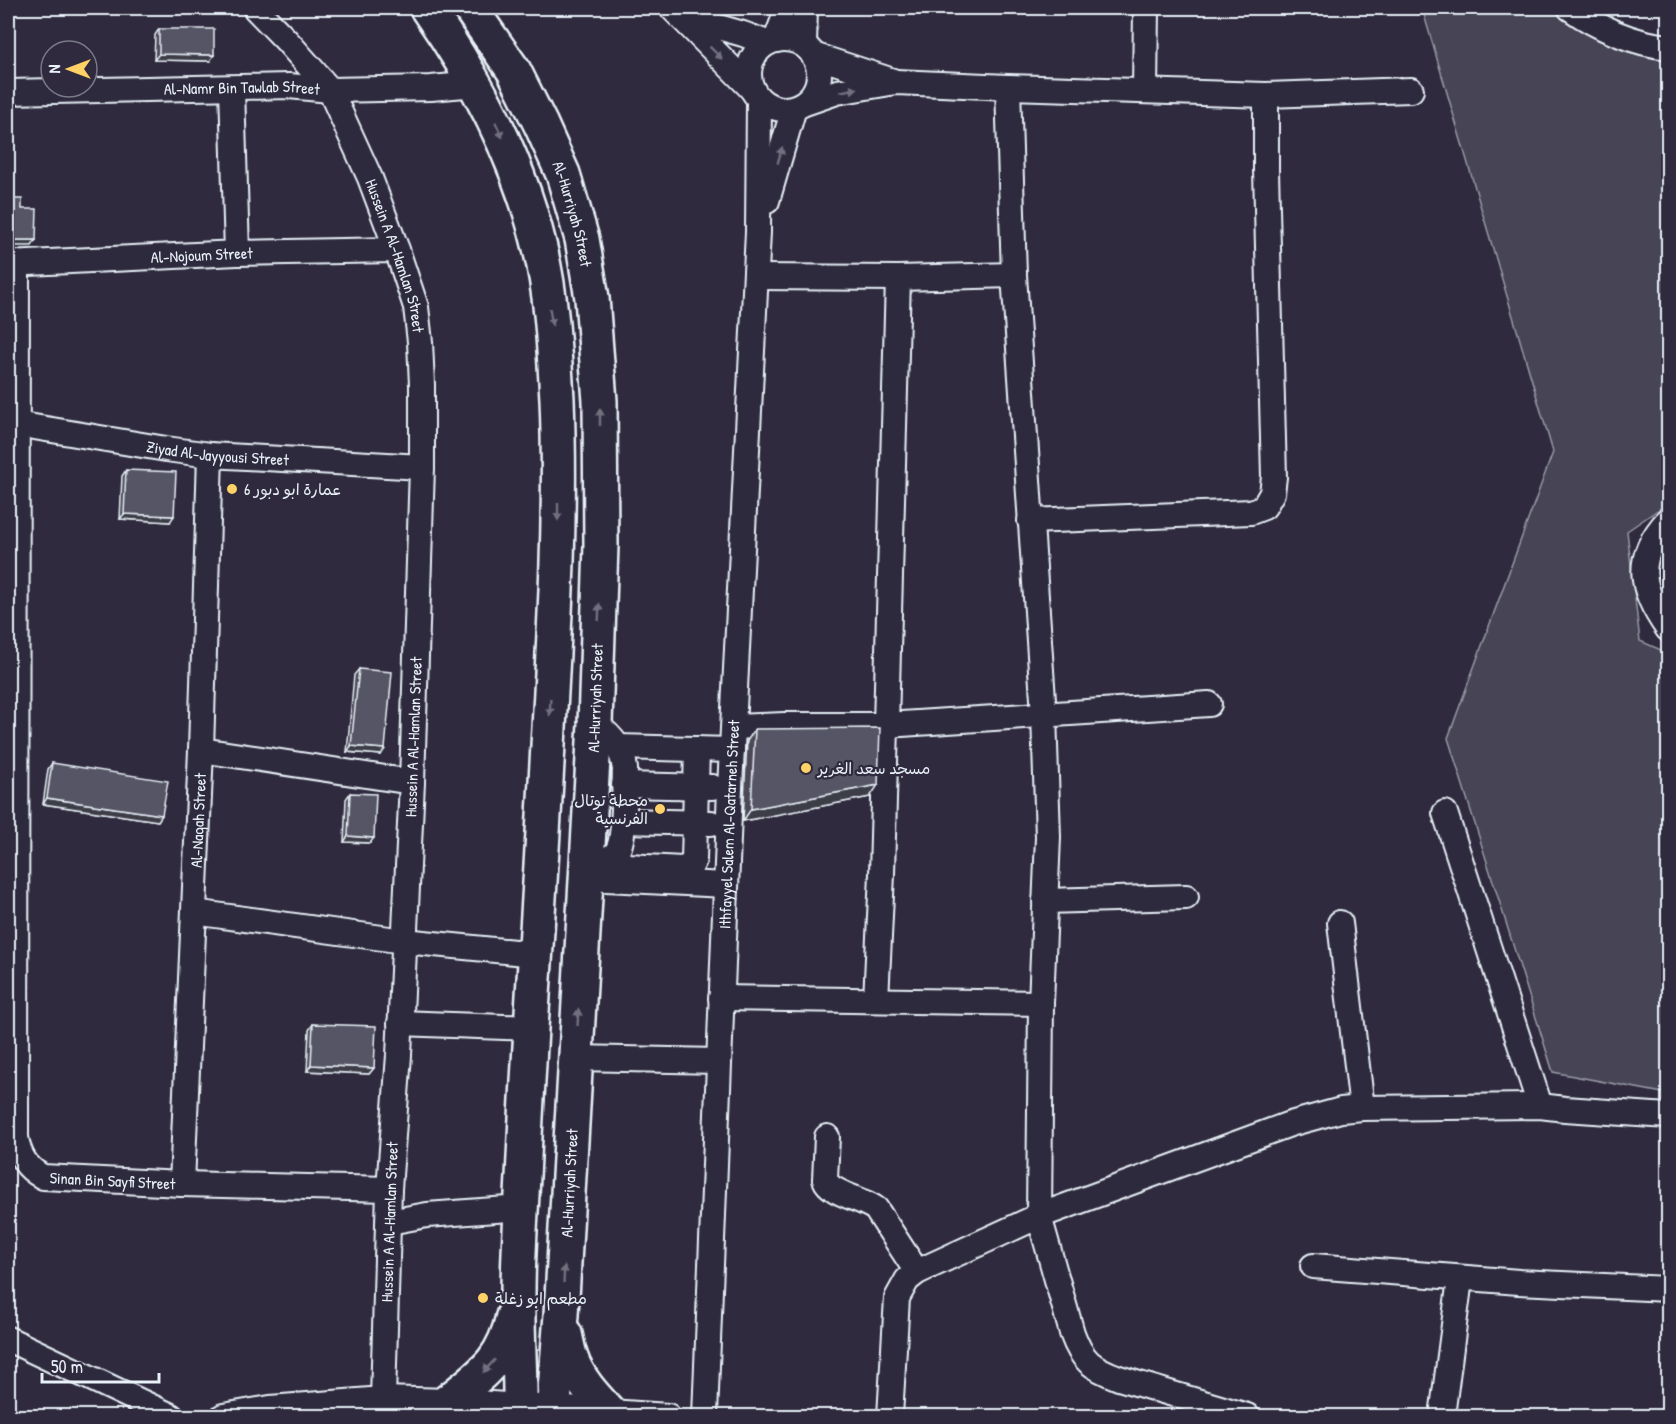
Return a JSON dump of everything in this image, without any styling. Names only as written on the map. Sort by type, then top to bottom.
[{"type":"highway","points":[[427,8],[476,84],[501,133],[524,190],[541,250],[554,331],[558,441],[558,562],[518,1294],[520,1411]]},
{"type":"highway","name":"Al-Hurriyah Street","points":[[470,8],[513,71],[563,174],[582,239],[592,298],[600,401],[601,545],[595,724],[594,869],[576,1058],[553,1413]]},
{"type":"highway","points":[[448,1401],[480,1376],[498,1357],[509,1334],[518,1294]]},
{"type":"highway","points":[[561,1315],[570,1357],[578,1373],[609,1413]]},
{"type":"street","name":"Hussein A Al-Hamlan Street","points":[[255,8],[287,40],[330,90],[370,178],[397,250],[416,307],[420,342],[422,467],[412,782],[399,1055],[388,1189],[383,1399]]},
{"type":"street","points":[[755,94],[749,76],[750,63],[757,52],[771,42],[788,8]]},
{"type":"street","points":[[799,106],[814,93],[819,81],[818,67],[809,50],[805,8]]},
{"type":"street","points":[[1145,90],[1146,8]]},
{"type":"street","points":[[1570,8],[1615,33],[1654,45],[1668,46]]},
{"type":"street","points":[[676,12],[771,42],[791,40],[809,50],[896,82]]},
{"type":"street","points":[[676,12],[755,94],[769,107],[781,110],[837,92],[896,82],[1266,95],[1411,90]]},
{"type":"street","name":"Al-Namr Bin Tawlab Street","points":[[8,92],[290,86],[330,90],[431,88],[476,84]]},
{"type":"street","points":[[1008,87],[1014,275],[1044,714],[1048,837],[1041,1003],[1039,1216],[1072,1333],[1078,1350],[1089,1364],[1099,1371],[1119,1378],[1247,1416]]},
{"type":"street","points":[[232,88],[237,253]]},
{"type":"street","name":"Ithfayyel Salem Al-Qatarneh Street","points":[[705,1416],[720,998],[758,232],[755,94]]},
{"type":"street","points":[[1030,521],[1251,512],[1264,507],[1272,493],[1274,477],[1266,95]]},
{"type":"street","name":"Ithfayyel Salem Al-Qatarneh Street","points":[[758,232],[799,106]]},
{"type":"street","name":"Al-Nojoum Street","points":[[12,263],[237,253],[397,250]]},
{"type":"street","name":"Sinan Bin Sayfi Street","points":[[12,263],[16,424],[16,1137],[18,1150],[32,1171],[43,1177],[182,1184],[388,1189]]},
{"type":"street","points":[[756,277],[898,278],[1014,275]]},
{"type":"street","points":[[876,1000],[882,874],[898,278]]},
{"type":"street","name":"Ziyad Al-Jayyousi Street","points":[[16,424],[210,455],[422,467]]},
{"type":"street","name":"Al-Naqah Street","points":[[182,1184],[201,750],[210,455]]},
{"type":"street","points":[[1668,520],[1652,542],[1644,570],[1652,604],[1668,629]]},
{"type":"street","points":[[618,747],[697,749],[783,725],[886,725],[1209,704]]},
{"type":"street","points":[[594,869],[615,854],[619,848],[623,821],[624,785],[624,760],[618,747],[608,734],[595,724]]},
{"type":"street","points":[[594,869],[618,863],[628,866],[688,868],[691,866],[694,860],[697,749]]},
{"type":"street","points":[[201,750],[412,782]]},
{"type":"street","points":[[624,785],[730,788]]},
{"type":"street","points":[[1445,813],[1540,1106]]},
{"type":"street","points":[[623,821],[729,824]]},
{"type":"street","points":[[594,869],[726,885]]},
{"type":"street","points":[[1046,901],[1186,897]]},
{"type":"street","points":[[194,912],[404,941],[535,954]]},
{"type":"street","points":[[1340,923],[1362,1108]]},
{"type":"street","points":[[720,998],[1041,1003]]},
{"type":"street","points":[[400,1023],[531,1028]]},
{"type":"street","points":[[576,1058],[718,1061]]},
{"type":"street","points":[[891,1416],[897,1298],[907,1280],[917,1272],[1039,1216],[1290,1124],[1341,1110],[1540,1106],[1668,1116]]},
{"type":"street","points":[[827,1137],[825,1179],[827,1184],[834,1190],[869,1203],[876,1209],[917,1272]]},
{"type":"street","points":[[389,1222],[427,1215],[522,1208]]},
{"type":"street","points":[[1313,1266],[1460,1279],[1668,1289]]},
{"type":"street","points":[[1442,1416],[1460,1279]]},
{"type":"street","points":[[8,1339],[144,1408],[171,1416]]},
{"type":"street","points":[[224,1416],[270,1408],[383,1399],[448,1401],[553,1413],[668,1416]]},
{"type":"shaded area","points":[[1422,8],[1555,8],[1619,48],[1668,46],[1668,503],[1627,531],[1640,641],[1668,653],[1668,1094],[1553,1072],[1448,738],[1553,452]]},
{"type":"building","points":[[159,29],[214,29],[214,55],[159,54]]},
{"type":"building","points":[[8,199],[22,199],[22,209],[37,209],[36,240],[8,240]]},
{"type":"building","points":[[126,470],[176,472],[174,516],[124,514]]},
{"type":"building","points":[[359,669],[392,672],[385,749],[351,746]]},
{"type":"building","name":"مسجد سعد الغرير","points":[[880,728],[878,785],[751,809],[755,729]]},
{"type":"building","points":[[52,763],[168,781],[162,815],[47,798]]},
{"type":"building","points":[[350,793],[376,794],[374,838],[348,836]]},
{"type":"building","points":[[313,1024],[376,1026],[374,1068],[311,1065]]},
{"type":"place","name":"عمارة ابو دبور 6","points":[[232,489]]},
{"type":"place","name":"مسجد سعد الغرير","points":[[806,768]]},
{"type":"place","name":"محطة توتال الفرنسية","points":[[660,809]]},
{"type":"place","name":"مطعم ابو زغلة","points":[[483,1298]]}]
